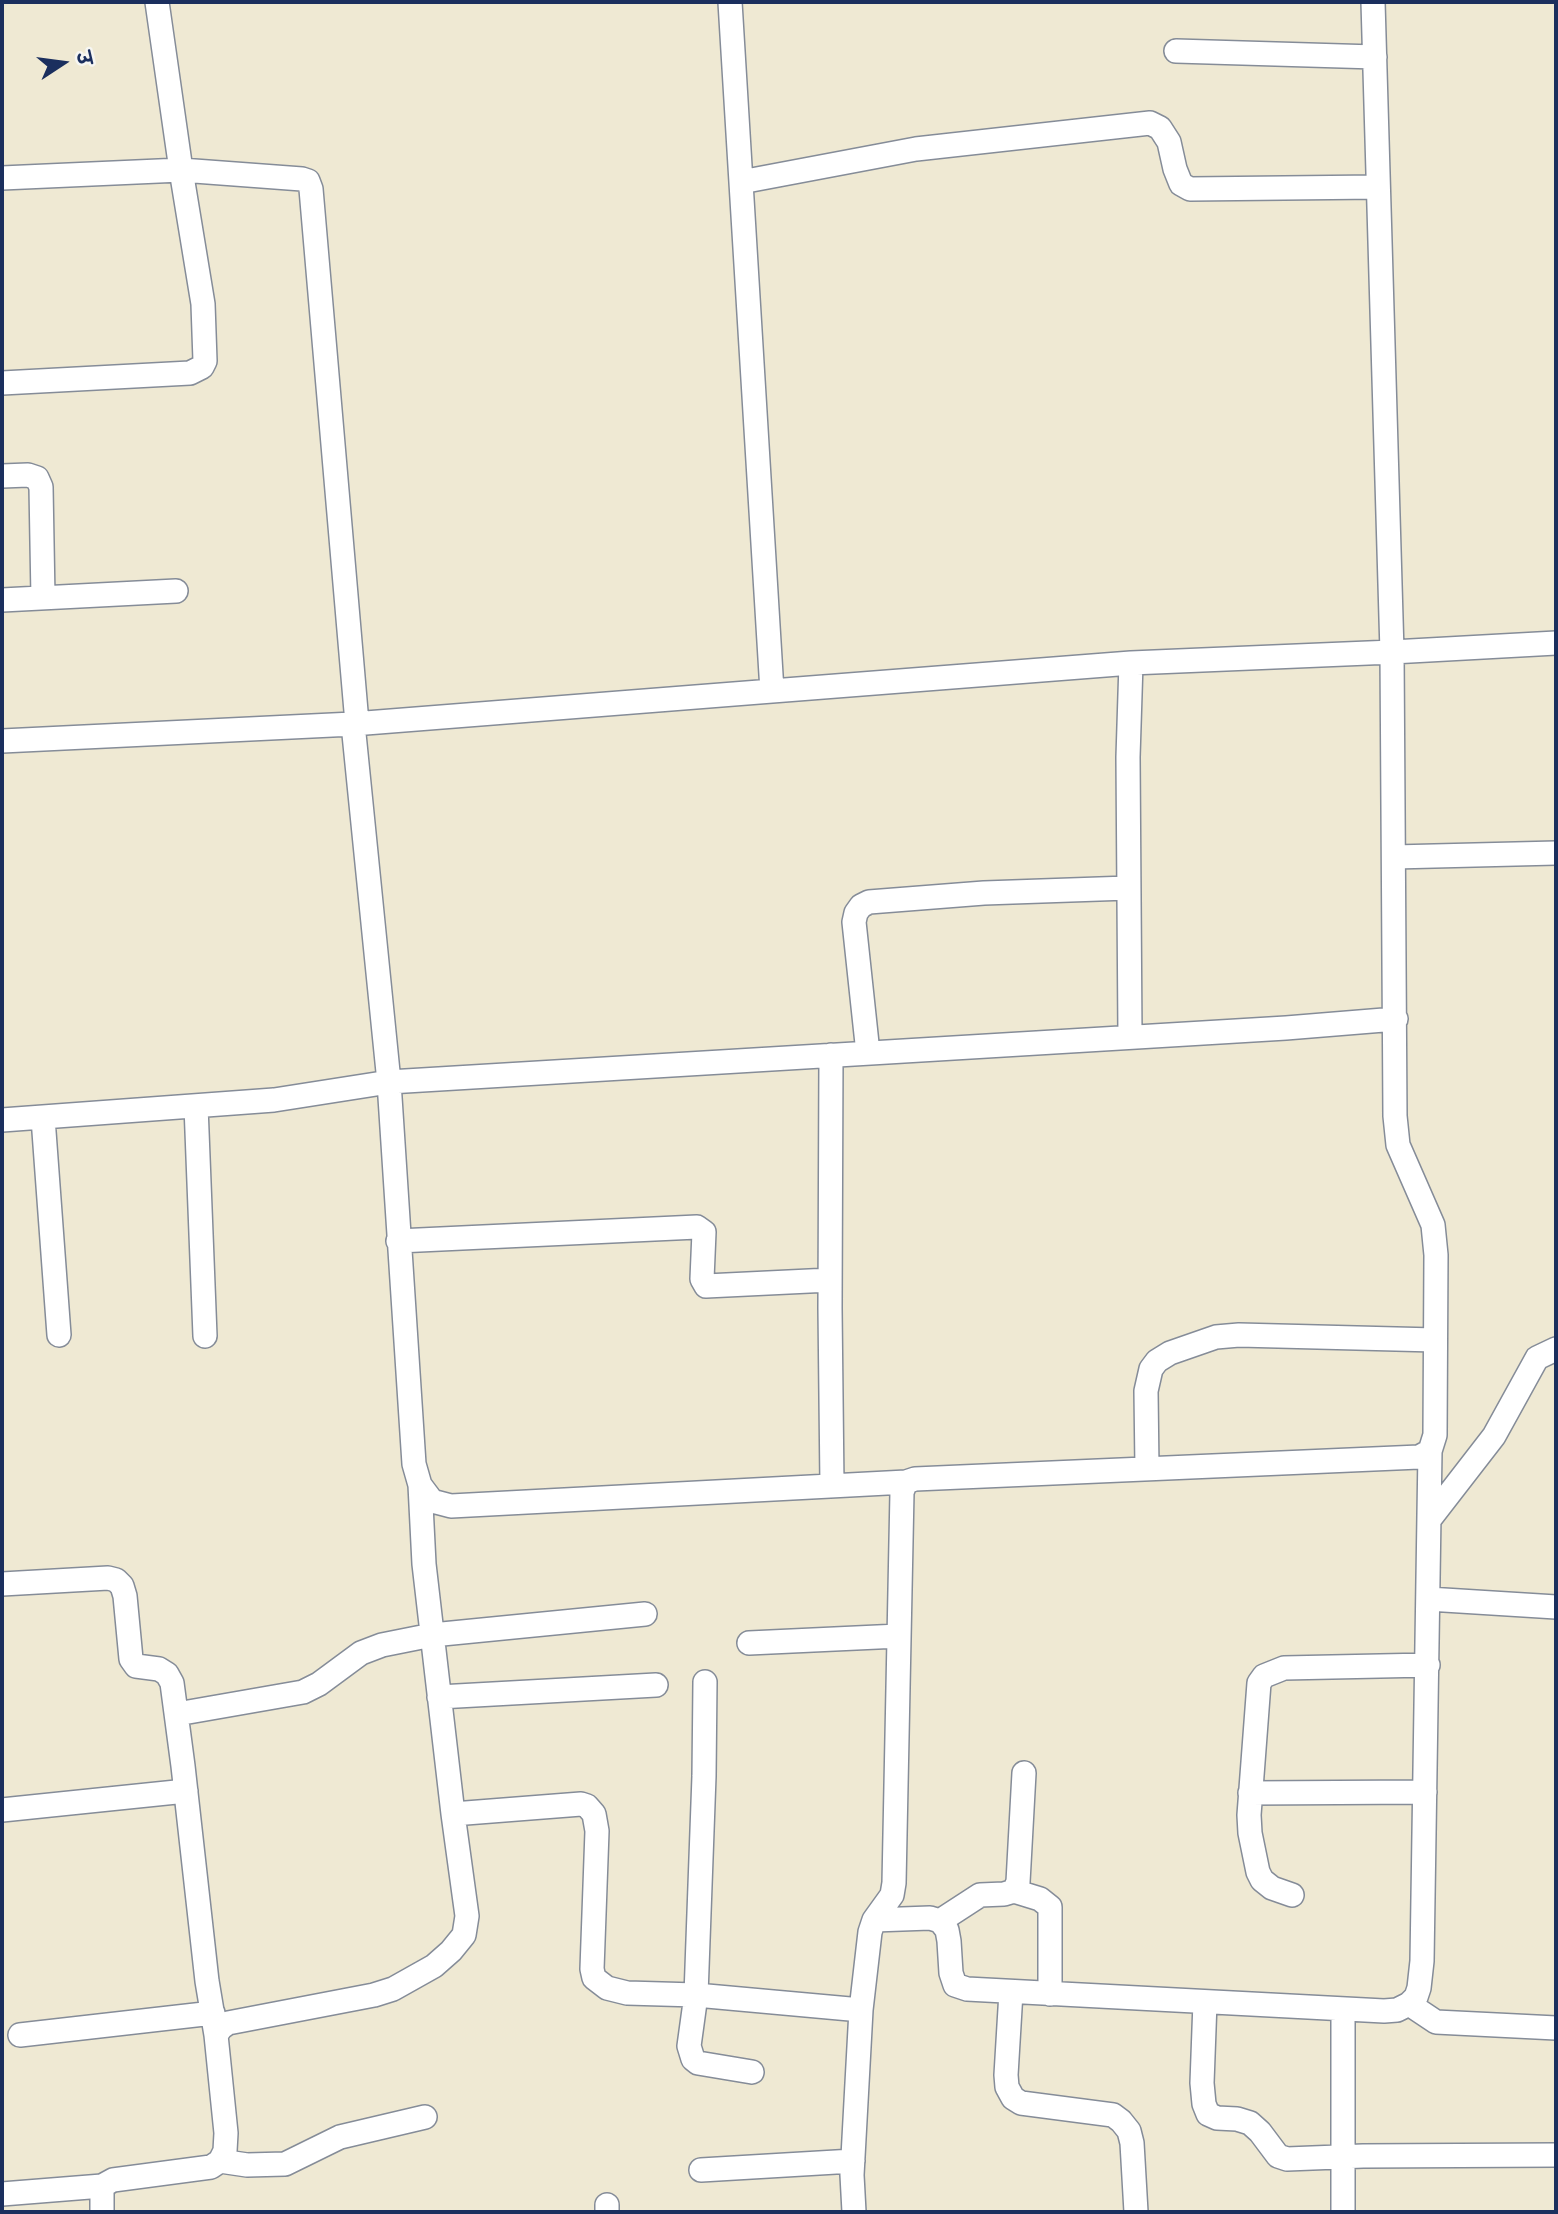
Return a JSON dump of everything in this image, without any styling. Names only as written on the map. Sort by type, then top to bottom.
[{"type":"street","points":[[2,383],[190,373],[202,367],[206,354],[203,304],[158,2]]},
{"type":"street","points":[[730,2],[772,691]]},
{"type":"street","points":[[874,1920],[930,1918],[940,1921],[947,1930],[951,1973],[955,1985],[967,1989],[1398,2010],[1416,1997],[1419,1987],[1422,1961],[1430,1451],[1435,1435],[1436,1255],[1433,1225],[1398,1145],[1395,1116],[1392,652],[1373,2]]},
{"type":"street","points":[[1176,51],[1375,57]]},
{"type":"street","points":[[741,182],[916,149],[1150,123],[1160,128],[1169,142],[1181,184],[1190,189],[1378,187]]},
{"type":"street","points":[[2,178],[181,170],[302,178],[308,181],[311,189],[355,723],[389,1082],[414,1464],[420,1485],[424,1564],[467,1916],[464,1935],[434,1966],[393,1989],[374,1995],[228,2023],[20,2035]]},
{"type":"street","points":[[2,476],[28,475],[37,478],[41,487],[43,598]]},
{"type":"street","points":[[2,600],[176,592]]},
{"type":"street","points":[[2,741],[355,723],[1131,663],[1556,643]]},
{"type":"street","points":[[1130,1037],[1128,757],[1131,663]]},
{"type":"street","points":[[1394,858],[1556,853]]},
{"type":"street","points":[[868,1053],[855,922],[856,913],[861,906],[869,902],[971,894],[1128,888]]},
{"type":"street","points":[[2,1120],[274,1100],[389,1082],[1396,1020]]},
{"type":"street","points":[[831,1055],[832,1486]]},
{"type":"street","points":[[196,1106],[205,1336]]},
{"type":"street","points":[[43,1118],[59,1335]]},
{"type":"street","points":[[398,1241],[697,1227],[704,1232],[702,1279],[706,1286],[830,1280]]},
{"type":"street","points":[[1147,1469],[1146,1391],[1151,1369],[1170,1353],[1216,1337],[1238,1335],[1436,1340]]},
{"type":"street","points":[[1429,1520],[1494,1436],[1537,1358],[1556,1349]]},
{"type":"street","points":[[420,1485],[432,1501],[451,1506],[906,1482],[915,1479],[1419,1457],[1430,1451]]},
{"type":"street","points":[[854,2212],[853,2161],[861,2010],[870,1932],[874,1920],[892,1895],[894,1883],[902,1492],[906,1482]]},
{"type":"street","points":[[2,1584],[108,1578],[116,1580],[122,1586],[125,1596],[131,1660],[136,1666],[159,1669],[167,1674],[172,1683],[226,2133],[225,2151],[220,2161],[211,2167],[126,2177],[102,2186],[2,2194]]},
{"type":"street","points":[[1429,1600],[1556,1608]]},
{"type":"street","points":[[177,1714],[303,1692],[318,1685],[361,1653],[382,1645],[432,1635],[645,1614]]},
{"type":"street","points":[[749,1643],[899,1636]]},
{"type":"street","points":[[1292,1895],[1272,1888],[1262,1880],[1250,1833],[1250,1793],[1259,1683],[1264,1676],[1284,1668],[1428,1665]]},
{"type":"street","points":[[705,1682],[696,1995],[689,2046],[692,2059],[698,2063],[752,2072]]},
{"type":"street","points":[[439,1697],[656,1685]]},
{"type":"street","points":[[1014,1891],[1018,1882],[1024,1773]]},
{"type":"street","points":[[2,1810],[186,1791]]},
{"type":"street","points":[[1250,1793],[1425,1792]]},
{"type":"street","points":[[453,1814],[569,1804],[581,1804],[594,1814],[597,1831],[592,1969],[594,1979],[599,1984],[616,1992],[696,1995],[861,2010]]},
{"type":"street","points":[[940,1921],[979,1895],[1014,1891],[1040,1899],[1050,1907],[1050,1994]]},
{"type":"street","points":[[1011,1992],[1007,2087],[1013,2098],[1021,2104],[1113,2115],[1121,2121],[1129,2131],[1132,2143],[1136,2212]]},
{"type":"street","points":[[1205,2002],[1202,2083],[1204,2105],[1208,2114],[1250,2123],[1278,2156],[1287,2159],[1556,2155]]},
{"type":"street","points":[[1409,2004],[1436,2022],[1556,2028]]},
{"type":"street","points":[[1343,2009],[1343,2212]]},
{"type":"street","points":[[220,2161],[247,2165],[285,2164],[340,2137],[425,2117]]},
{"type":"street","points":[[701,2170],[853,2161]]},
{"type":"street","points":[[102,2186],[102,2212]]}]
